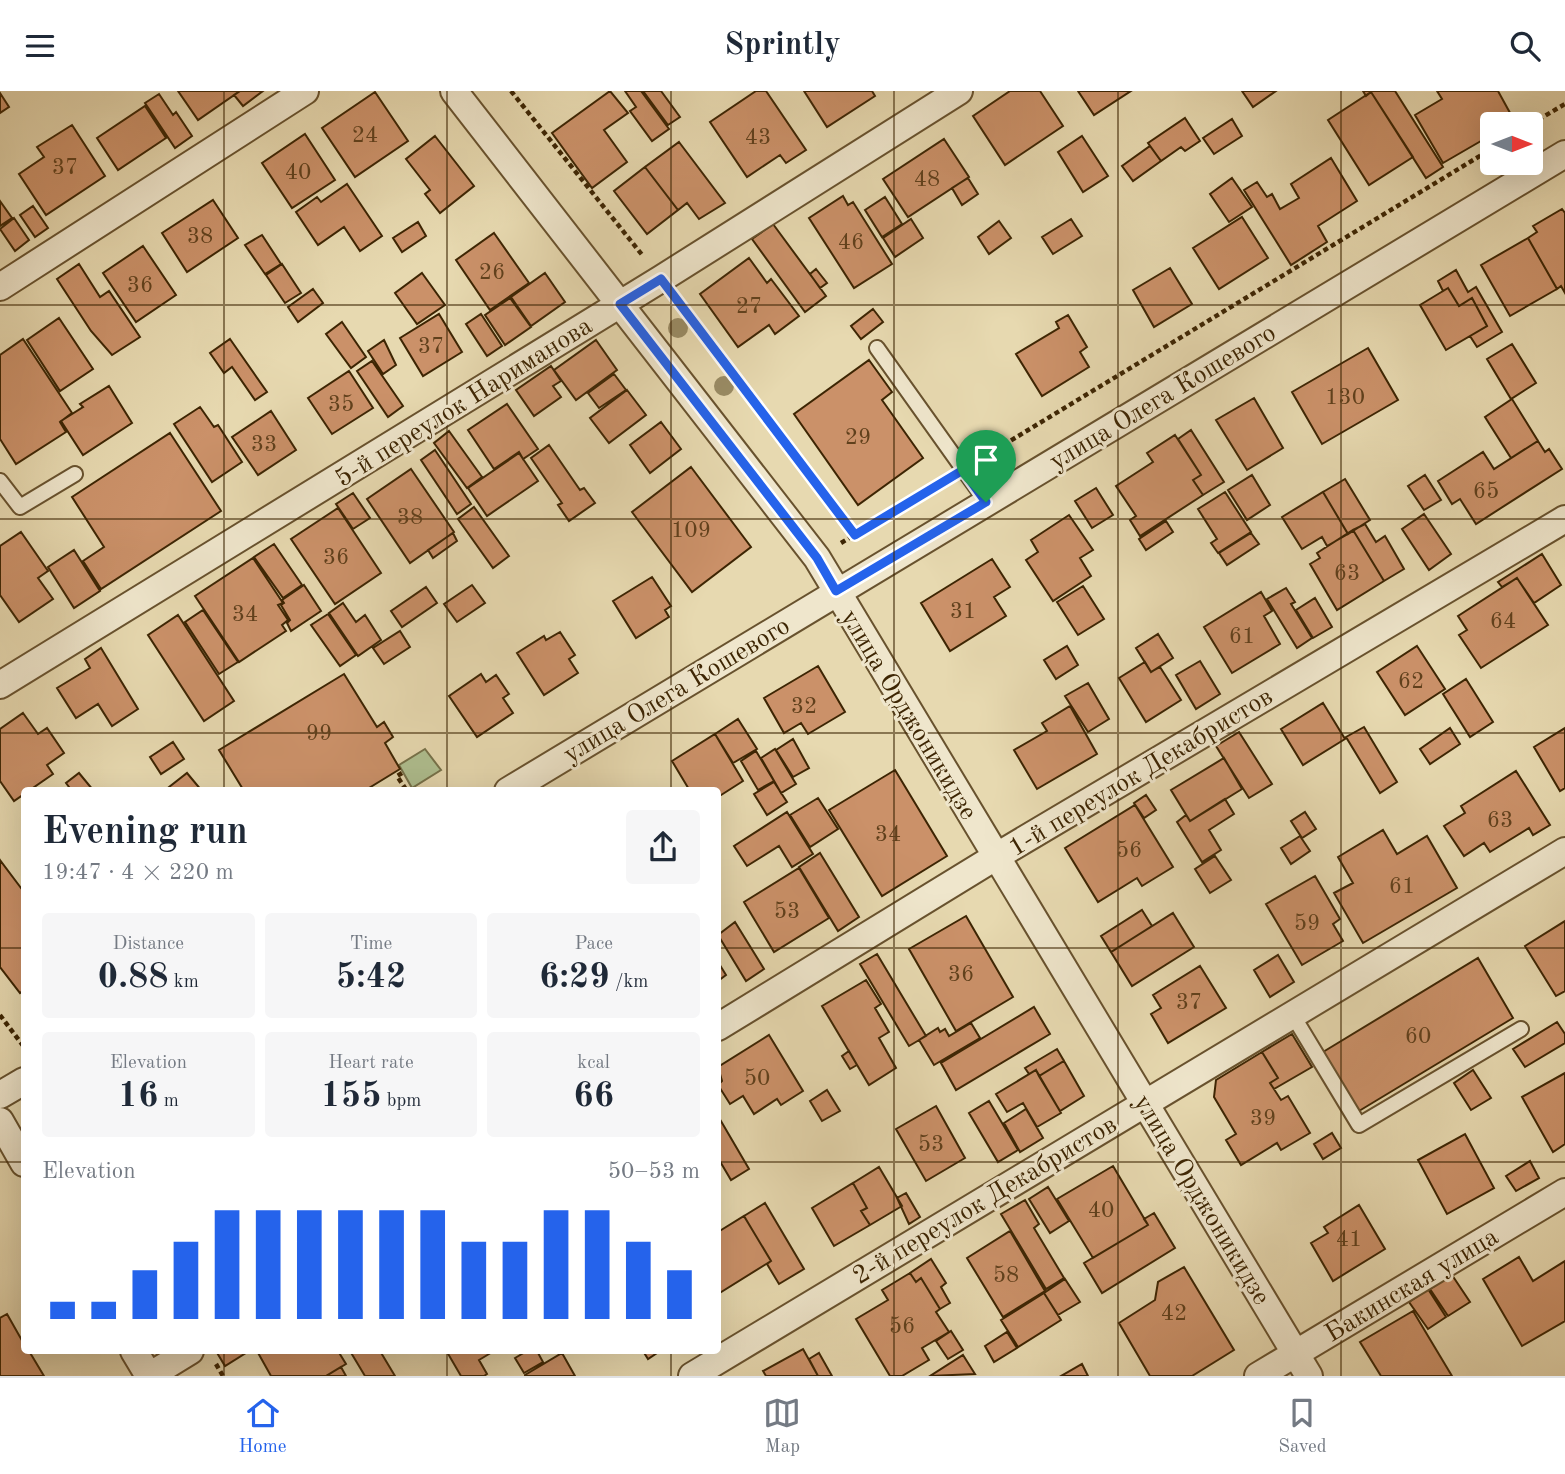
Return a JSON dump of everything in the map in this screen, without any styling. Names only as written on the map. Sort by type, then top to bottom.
[{"type":"street","points":[[0,287],[305,91]]},
{"type":"street","name":"улица Орджоникидзе","points":[[454,91],[817,558],[1309,1376]]},
{"type":"street","name":"5-й переулок Нариманова","points":[[0,685],[661,279],[959,91]]},
{"type":"street","name":"улица Олега Кошевого","points":[[515,787],[836,591],[1565,155]]},
{"type":"street","name":"1-й переулок Декабристов","points":[[721,1025],[997,856],[1565,519]]},
{"type":"street","name":"2-й переулок Декабристов","points":[[692,1376],[1144,1101],[1565,851]]},
{"type":"street","points":[[0,1095],[21,1083]]},
{"type":"street","points":[[0,1121],[21,1158]]},
{"type":"street","name":"Бакинская улица","points":[[1258,1376],[1565,1192]]},
{"type":"street","points":[[136,1354],[149,1376],[185,1354]]},
{"type":"lane","points":[[877,348],[986,502]]},
{"type":"lane","points":[[0,481],[20,507],[75,474]]},
{"type":"lane","points":[[1292,1014],[1359,1125],[1521,1029]]},
{"type":"path","points":[[511,91],[661,279],[855,535],[1480,156]]},
{"type":"path","points":[[1544,116],[1565,104]]},
{"type":"path","points":[[402,773],[397,776],[404,787]]},
{"type":"path","points":[[0,1015],[21,1043]]},
{"type":"green space","points":[[425,749],[441,770],[411,787],[399,765]]},
{"type":"building","points":[[178,91],[240,91],[198,120]]},
{"type":"building","points":[[240,91],[263,91],[243,106],[234,95]]},
{"type":"building","points":[[610,91],[628,113],[604,130],[627,162],[592,188],[552,133]]},
{"type":"building","points":[[625,91],[641,91],[669,129],[652,141],[630,111],[636,107]]},
{"type":"building","points":[[643,91],[661,91],[680,117],[668,125]]},
{"type":"building","points":[[756,91],[766,91],[806,150],[786,163],[780,155],[747,177],[710,122]]},
{"type":"building","points":[[804,91],[872,91],[875,96],[827,127]]},
{"type":"building","points":[[1010,91],[1040,91],[1063,126],[1005,165],[973,116]]},
{"type":"building","points":[[1078,91],[1131,91],[1094,115]]},
{"type":"building","points":[[1242,91],[1276,91],[1253,107]]},
{"type":"building","points":[[1363,91],[1395,91],[1443,167],[1426,178],[1371,92],[1366,96]]},
{"type":"building","points":[[1437,91],[1498,91],[1510,112],[1480,112],[1480,142],[1443,163],[1415,115],[1442,99]]},
{"type":"building","points":[[375,92],[408,141],[355,177],[322,128]]},
{"type":"building","points":[[1371,92],[1413,157],[1369,185],[1328,120]]},
{"type":"building","points":[[0,93],[9,107],[0,113]]},
{"type":"building","points":[[159,94],[173,115],[176,112],[192,136],[175,148],[145,103]]},
{"type":"building","points":[[145,106],[166,138],[118,170],[97,138]]},
{"type":"building","points":[[1185,118],[1200,141],[1185,151],[1181,147],[1161,161],[1148,143]]},
{"type":"building","points":[[1232,119],[1242,136],[1214,154],[1203,138]]},
{"type":"building","points":[[72,125],[105,176],[46,215],[19,174],[44,157],[37,147]]},
{"type":"building","points":[[305,134],[335,180],[292,208],[262,163]]},
{"type":"building","points":[[435,136],[474,186],[440,213],[425,194],[430,190],[406,159]]},
{"type":"building","points":[[1082,136],[1108,176],[1083,192],[1058,152]]},
{"type":"building","points":[[944,139],[969,177],[908,217],[883,179]]},
{"type":"building","points":[[679,142],[725,203],[699,219],[687,203],[678,210],[645,167]]},
{"type":"building","points":[[1150,146],[1161,161],[1133,181],[1122,166]]},
{"type":"building","points":[[1331,158],[1357,201],[1318,226],[1327,242],[1291,265],[1244,190],[1257,182],[1267,197],[1272,194],[1280,209],[1299,198],[1291,184]]},
{"type":"building","points":[[645,167],[678,210],[647,234],[614,191]]},
{"type":"building","points":[[968,178],[978,194],[962,205],[952,188]]},
{"type":"building","points":[[1232,178],[1252,207],[1229,222],[1210,194]]},
{"type":"building","points":[[347,184],[382,236],[360,251],[344,227],[318,245],[296,212],[317,197],[321,202]]},
{"type":"building","points":[[843,196],[848,205],[853,202],[892,264],[854,288],[809,218]]},
{"type":"building","points":[[885,197],[902,224],[882,237],[865,210]]},
{"type":"building","points":[[213,200],[238,238],[187,272],[162,233]]},
{"type":"building","points":[[0,201],[12,218],[0,226]]},
{"type":"building","points":[[33,206],[48,228],[35,237],[20,215]]},
{"type":"building","points":[[1562,209],[1565,213],[1565,293],[1561,286],[1557,289],[1528,238],[1537,232],[1533,226]]},
{"type":"building","points":[[1242,217],[1268,258],[1219,289],[1193,248]]},
{"type":"building","points":[[14,218],[29,240],[15,251],[0,229]]},
{"type":"building","points":[[911,219],[923,238],[895,257],[883,238]]},
{"type":"building","points":[[1071,219],[1082,236],[1053,254],[1042,237]]},
{"type":"building","points":[[999,221],[1011,238],[989,254],[978,237]]},
{"type":"building","points":[[418,222],[426,236],[402,252],[393,238]]},
{"type":"building","points":[[773,224],[826,296],[805,312],[752,239]]},
{"type":"building","points":[[494,233],[529,283],[490,310],[456,260]]},
{"type":"building","points":[[262,235],[281,264],[265,274],[245,245]]},
{"type":"building","points":[[1528,238],[1557,289],[1510,316],[1481,265]]},
{"type":"building","points":[[143,246],[176,295],[136,322],[103,273]]},
{"type":"building","points":[[749,258],[767,283],[771,279],[799,316],[775,334],[769,325],[738,347],[700,294]]},
{"type":"building","points":[[79,264],[100,297],[109,291],[140,337],[112,355],[91,331],[57,279]]},
{"type":"building","points":[[282,264],[301,293],[285,303],[266,275]]},
{"type":"building","points":[[1170,268],[1192,304],[1154,327],[1133,290]]},
{"type":"building","points":[[816,269],[827,283],[820,288],[810,274]]},
{"type":"building","points":[[1456,270],[1468,292],[1476,287],[1502,332],[1477,347],[1470,336],[1487,326],[1472,298],[1459,306],[1448,288],[1443,291],[1438,281]]},
{"type":"building","points":[[422,273],[445,305],[417,324],[395,293]]},
{"type":"building","points":[[545,273],[565,302],[531,326],[511,297]]},
{"type":"building","points":[[1448,288],[1459,306],[1472,298],[1487,326],[1446,350],[1420,305]]},
{"type":"building","points":[[313,289],[323,303],[298,322],[288,307]]},
{"type":"building","points":[[510,298],[531,327],[505,345],[485,315]]},
{"type":"building","points":[[873,309],[883,322],[861,339],[851,326]]},
{"type":"building","points":[[439,314],[462,352],[423,376],[400,338]]},
{"type":"building","points":[[481,314],[502,346],[487,356],[466,324]]},
{"type":"building","points":[[1068,315],[1087,347],[1080,352],[1089,367],[1042,396],[1016,354],[1059,328],[1056,322]]},
{"type":"building","points":[[59,318],[93,369],[60,391],[27,340]]},
{"type":"building","points":[[342,322],[366,357],[351,368],[326,334]]},
{"type":"building","points":[[23,339],[72,413],[60,422],[66,432],[16,464],[0,439],[0,355]]},
{"type":"building","points":[[230,339],[267,392],[255,400],[232,367],[224,373],[210,353]]},
{"type":"building","points":[[384,340],[396,365],[383,374],[368,351]]},
{"type":"building","points":[[596,340],[617,370],[576,400],[554,370]]},
{"type":"building","points":[[1512,344],[1536,383],[1511,399],[1487,359]]},
{"type":"building","points":[[1368,348],[1398,400],[1322,444],[1292,392]]},
{"type":"building","points":[[869,360],[892,392],[882,400],[923,458],[858,505],[794,414]]},
{"type":"building","points":[[372,361],[403,406],[388,417],[357,371]]},
{"type":"building","points":[[551,366],[561,381],[553,386],[561,397],[534,416],[516,390]]},
{"type":"building","points":[[349,371],[373,408],[332,434],[308,398]]},
{"type":"building","points":[[614,374],[626,390],[599,408],[588,393]]},
{"type":"building","points":[[109,386],[132,423],[83,455],[61,421],[83,407],[80,404]]},
{"type":"building","points":[[627,390],[646,415],[609,443],[590,418]]},
{"type":"building","points":[[1254,398],[1283,448],[1247,470],[1216,420]]},
{"type":"building","points":[[1512,399],[1538,441],[1511,458],[1485,417]]},
{"type":"building","points":[[507,404],[538,449],[523,459],[519,452],[494,469],[468,430]]},
{"type":"building","points":[[200,407],[214,427],[218,425],[242,462],[212,482],[174,424]]},
{"type":"building","points":[[271,411],[296,450],[258,475],[232,437]]},
{"type":"building","points":[[661,422],[681,449],[650,473],[630,445]]},
{"type":"building","points":[[1191,430],[1224,482],[1203,495],[1193,480],[1201,475],[1178,439]]},
{"type":"building","points":[[449,431],[482,477],[467,488],[434,443]]},
{"type":"building","points":[[170,433],[221,511],[101,589],[83,561],[104,547],[72,497]]},
{"type":"building","points":[[1175,435],[1201,475],[1193,480],[1203,495],[1140,536],[1130,520],[1136,516],[1116,486],[1153,462],[1147,453]]},
{"type":"building","points":[[1538,441],[1545,452],[1549,449],[1562,469],[1476,524],[1460,499],[1452,504],[1438,481],[1483,452],[1494,469]]},
{"type":"building","points":[[549,445],[580,490],[584,488],[595,503],[569,521],[558,505],[562,503],[531,458]]},
{"type":"building","points":[[435,450],[471,504],[457,514],[421,460]]},
{"type":"building","points":[[519,453],[538,481],[487,516],[468,488]]},
{"type":"building","points":[[691,467],[751,547],[692,592],[632,512]]},
{"type":"building","points":[[411,469],[454,532],[410,563],[367,499]]},
{"type":"building","points":[[1252,475],[1270,505],[1247,520],[1228,490]]},
{"type":"building","points":[[1425,475],[1441,500],[1424,510],[1408,486]]},
{"type":"building","points":[[1345,479],[1370,520],[1348,534],[1323,492]]},
{"type":"building","points":[[1096,488],[1113,515],[1092,528],[1075,501]]},
{"type":"building","points":[[1225,492],[1251,532],[1218,553],[1211,543],[1217,539],[1198,509]]},
{"type":"building","points":[[1323,492],[1348,534],[1327,546],[1322,537],[1302,549],[1282,517]]},
{"type":"building","points":[[353,493],[370,518],[353,529],[336,504]]},
{"type":"building","points":[[474,507],[509,556],[493,568],[458,519]]},
{"type":"building","points":[[338,508],[381,573],[335,604],[291,539]]},
{"type":"building","points":[[1424,514],[1451,554],[1429,570],[1402,529]]},
{"type":"building","points":[[1069,515],[1093,550],[1080,558],[1091,576],[1053,601],[1026,560],[1038,552],[1031,540]]},
{"type":"building","points":[[1166,521],[1173,532],[1146,550],[1139,539]]},
{"type":"building","points":[[1365,524],[1376,542],[1385,536],[1404,569],[1384,581],[1353,530]]},
{"type":"building","points":[[1353,530],[1384,581],[1337,610],[1310,564],[1320,558],[1317,553]]},
{"type":"building","points":[[21,532],[48,571],[38,578],[53,599],[19,622],[0,595],[0,546]]},
{"type":"building","points":[[453,533],[457,541],[433,558],[428,550]]},
{"type":"building","points":[[1251,533],[1259,544],[1227,565],[1219,553]]},
{"type":"building","points":[[274,544],[302,585],[283,598],[254,557]]},
{"type":"building","points":[[74,550],[100,591],[74,608],[48,567]]},
{"type":"building","points":[[1542,554],[1561,585],[1534,603],[1517,578],[1502,587],[1498,582]]},
{"type":"building","points":[[253,558],[283,603],[278,605],[288,620],[282,625],[286,631],[239,662],[195,596]]},
{"type":"building","points":[[992,559],[1010,587],[994,597],[1006,616],[950,651],[921,603]]},
{"type":"building","points":[[652,577],[671,606],[665,610],[669,617],[636,638],[613,601]]},
{"type":"building","points":[[1517,578],[1548,625],[1481,668],[1459,635],[1467,630],[1458,616]]},
{"type":"building","points":[[304,585],[321,611],[291,631],[287,623],[290,620],[281,605],[284,603],[282,600]]},
{"type":"building","points":[[472,585],[485,603],[457,622],[444,604]]},
{"type":"building","points":[[1083,586],[1104,619],[1078,635],[1057,602]]},
{"type":"building","points":[[426,587],[437,603],[402,627],[391,611]]},
{"type":"building","points":[[1286,588],[1295,602],[1291,604],[1312,638],[1297,648],[1267,599]]},
{"type":"building","points":[[1261,592],[1272,611],[1264,616],[1280,644],[1232,673],[1204,627]]},
{"type":"building","points":[[1315,598],[1332,627],[1313,638],[1296,610]]},
{"type":"building","points":[[343,603],[356,622],[365,615],[381,640],[358,656],[329,613]]},
{"type":"building","points":[[203,610],[238,662],[219,674],[185,622]]},
{"type":"building","points":[[328,614],[356,655],[340,666],[311,625]]},
{"type":"building","points":[[178,615],[234,701],[204,721],[148,635]]},
{"type":"building","points":[[400,631],[410,647],[384,664],[373,648]]},
{"type":"building","points":[[560,632],[575,655],[569,659],[578,673],[544,695],[517,653],[544,636],[546,640]]},
{"type":"building","points":[[1158,634],[1173,658],[1151,672],[1136,648]]},
{"type":"building","points":[[1067,646],[1078,665],[1056,679],[1044,660]]},
{"type":"building","points":[[1417,646],[1445,689],[1405,715],[1377,672]]},
{"type":"building","points":[[101,648],[138,709],[112,726],[98,704],[76,718],[57,688],[90,668],[85,659]]},
{"type":"building","points":[[1200,661],[1220,694],[1196,709],[1176,675]]},
{"type":"building","points":[[1145,662],[1151,672],[1160,667],[1181,700],[1146,722],[1119,678]]},
{"type":"building","points":[[818,666],[845,712],[808,734],[801,723],[784,733],[764,698]]},
{"type":"building","points":[[344,674],[377,727],[384,722],[393,737],[385,743],[400,769],[371,787],[242,787],[219,750]]},
{"type":"building","points":[[481,674],[486,682],[496,675],[509,694],[503,698],[513,713],[477,737],[449,696]]},
{"type":"building","points":[[1466,679],[1493,722],[1470,737],[1443,694]]},
{"type":"building","points":[[1088,683],[1109,719],[1088,732],[1065,696]]},
{"type":"building","points":[[1323,703],[1345,739],[1303,765],[1281,729]]},
{"type":"building","points":[[1070,706],[1097,754],[1037,789],[1014,750],[1047,731],[1042,723]]},
{"type":"building","points":[[23,713],[38,734],[47,728],[64,753],[47,765],[53,774],[34,787],[21,787],[21,796],[14,801],[0,781],[0,729]]},
{"type":"building","points":[[738,719],[757,749],[733,763],[715,734]]},
{"type":"building","points":[[1364,727],[1397,782],[1380,793],[1346,737]]},
{"type":"building","points":[[1450,728],[1460,744],[1430,764],[1420,749]]},
{"type":"building","points":[[1565,728],[1565,788],[1560,791],[1534,747]]},
{"type":"building","points":[[1239,732],[1272,784],[1249,798],[1216,746]]},
{"type":"building","points":[[715,734],[743,781],[721,795],[721,787],[688,787],[672,761]]},
{"type":"building","points":[[793,739],[809,768],[793,777],[776,750]]},
{"type":"building","points":[[173,742],[184,759],[161,774],[150,757]]},
{"type":"building","points":[[775,749],[796,784],[781,793],[761,758]]},
{"type":"building","points":[[756,751],[774,781],[758,790],[741,761]]},
{"type":"building","points":[[1224,758],[1242,789],[1190,821],[1171,790]]},
{"type":"building","points":[[895,770],[947,856],[882,896],[829,810]]},
{"type":"building","points":[[1516,771],[1550,825],[1533,835],[1529,828],[1490,852],[1484,843],[1464,856],[1444,826],[1465,813],[1461,806]]},
{"type":"building","points":[[79,773],[91,787],[69,787],[66,783]]},
{"type":"building","points":[[187,773],[199,787],[169,787]]},
{"type":"building","points":[[774,782],[787,802],[767,815],[754,794]]},
{"type":"building","points":[[1146,795],[1156,810],[1144,818],[1134,803]]},
{"type":"building","points":[[818,798],[838,829],[810,847],[790,815]]},
{"type":"building","points":[[1225,799],[1234,814],[1209,830],[1221,850],[1202,862],[1177,822],[1186,815],[1190,821]]},
{"type":"building","points":[[1135,805],[1173,867],[1142,886],[1137,878],[1098,902],[1065,848]]},
{"type":"building","points":[[787,812],[813,854],[792,867],[779,846],[747,866],[734,846]]},
{"type":"building","points":[[1305,812],[1316,829],[1302,838],[1291,821]]},
{"type":"building","points":[[1383,830],[1397,854],[1427,836],[1457,888],[1363,943],[1334,893],[1353,883],[1338,857]]},
{"type":"building","points":[[1300,836],[1310,851],[1291,864],[1281,848]]},
{"type":"building","points":[[820,853],[859,917],[838,931],[799,867]]},
{"type":"building","points":[[1215,856],[1231,880],[1210,893],[1195,869]]},
{"type":"building","points":[[0,860],[21,888],[21,992],[0,967]]},
{"type":"building","points":[[799,868],[829,918],[774,952],[744,902]]},
{"type":"building","points":[[1315,876],[1340,919],[1333,924],[1343,941],[1302,965],[1266,904]]},
{"type":"building","points":[[1142,910],[1152,926],[1111,952],[1101,936]]},
{"type":"building","points":[[1173,913],[1194,947],[1132,986],[1111,952]]},
{"type":"building","points":[[966,916],[1013,997],[956,1031],[909,949]]},
{"type":"building","points":[[1565,921],[1565,991],[1556,996],[1525,946]]},
{"type":"building","points":[[735,922],[764,969],[746,981],[721,940],[721,933]]},
{"type":"building","points":[[877,954],[926,1036],[909,1046],[860,964]]},
{"type":"building","points":[[1278,955],[1294,982],[1270,997],[1254,970]]},
{"type":"building","points":[[1478,958],[1513,1018],[1359,1111],[1323,1052]]},
{"type":"building","points":[[1200,966],[1226,1008],[1168,1043],[1151,1014],[1161,1008],[1153,995]]},
{"type":"building","points":[[866,980],[881,1004],[875,1008],[889,1032],[879,1038],[896,1068],[869,1085],[822,1006]]},
{"type":"building","points":[[1034,1007],[1050,1034],[956,1090],[941,1063]]},
{"type":"building","points":[[1557,1022],[1565,1034],[1565,1043],[1525,1067],[1513,1049]]},
{"type":"building","points":[[971,1023],[980,1038],[934,1065],[919,1040],[938,1028],[940,1032],[945,1029],[949,1036]]},
{"type":"building","points":[[1292,1034],[1312,1067],[1274,1089],[1270,1083],[1278,1078],[1262,1052]]},
{"type":"building","points":[[769,1035],[803,1091],[781,1105],[777,1099],[754,1114],[743,1096],[730,1104],[721,1090],[721,1065]]},
{"type":"building","points":[[1057,1049],[1064,1061],[1039,1076],[1036,1070],[1029,1074],[1025,1068]]},
{"type":"building","points":[[849,1051],[857,1065],[850,1069],[842,1056]]},
{"type":"building","points":[[1262,1052],[1278,1078],[1270,1083],[1281,1100],[1288,1096],[1310,1133],[1281,1150],[1277,1143],[1241,1165],[1226,1140],[1236,1134],[1214,1097],[1216,1080]]},
{"type":"building","points":[[1064,1061],[1084,1096],[1060,1111],[1039,1076]]},
{"type":"building","points":[[1036,1070],[1061,1113],[1037,1127],[1023,1103],[1007,1112],[996,1094]]},
{"type":"building","points":[[1473,1070],[1491,1098],[1471,1110],[1454,1083]]},
{"type":"building","points":[[1565,1073],[1565,1144],[1553,1152],[1522,1097]]},
{"type":"building","points":[[827,1090],[840,1111],[822,1121],[810,1101]]},
{"type":"building","points":[[989,1101],[1018,1150],[998,1162],[969,1113]]},
{"type":"building","points":[[936,1106],[965,1158],[926,1181],[896,1129]]},
{"type":"building","points":[[1026,1109],[1043,1138],[1020,1152],[1004,1123]]},
{"type":"building","points":[[721,1121],[749,1169],[731,1180],[721,1163]]},
{"type":"building","points":[[1332,1133],[1341,1148],[1323,1159],[1314,1144]]},
{"type":"building","points":[[1465,1134],[1494,1188],[1447,1214],[1418,1160]]},
{"type":"building","points":[[1530,1161],[1539,1178],[1516,1191],[1506,1176]]},
{"type":"building","points":[[1113,1166],[1148,1225],[1093,1258],[1057,1199]]},
{"type":"building","points":[[879,1167],[902,1206],[870,1225],[861,1211],[867,1208],[853,1183]]},
{"type":"building","points":[[853,1183],[867,1208],[861,1211],[870,1225],[834,1246],[812,1208]]},
{"type":"building","points":[[1048,1187],[1069,1221],[1050,1233],[1029,1199]]},
{"type":"building","points":[[906,1193],[920,1217],[909,1224],[897,1198]]},
{"type":"building","points":[[1025,1200],[1039,1224],[1034,1228],[1064,1278],[1046,1289],[1001,1214]]},
{"type":"building","points":[[765,1203],[804,1269],[779,1284],[767,1264],[771,1261],[744,1216]]},
{"type":"building","points":[[1359,1205],[1385,1249],[1333,1281],[1311,1243],[1328,1233],[1324,1227]]},
{"type":"building","points":[[1154,1213],[1175,1248],[1102,1293],[1084,1263],[1148,1225],[1144,1219]]},
{"type":"building","points":[[744,1216],[771,1261],[721,1292],[721,1230]]},
{"type":"building","points":[[1010,1231],[1045,1291],[1003,1317],[967,1258]]},
{"type":"building","points":[[1519,1257],[1533,1281],[1565,1261],[1565,1321],[1522,1346],[1483,1279]]},
{"type":"building","points":[[931,1259],[946,1283],[941,1287],[950,1303],[940,1309],[921,1278],[916,1282],[910,1273]]},
{"type":"building","points":[[1184,1267],[1234,1350],[1192,1376],[1150,1376],[1119,1323],[1155,1300],[1158,1282]]},
{"type":"building","points":[[910,1273],[916,1282],[921,1278],[940,1309],[936,1312],[949,1332],[922,1348],[929,1360],[902,1376],[890,1376],[856,1319],[888,1300],[882,1290]]},
{"type":"building","points":[[1452,1275],[1470,1302],[1448,1316],[1430,1289]]},
{"type":"building","points":[[1065,1279],[1080,1302],[1058,1315],[1044,1293]]},
{"type":"building","points":[[1428,1289],[1446,1317],[1428,1329],[1409,1302]]},
{"type":"building","points":[[1044,1293],[1061,1320],[1018,1347],[1001,1320]]},
{"type":"building","points":[[1413,1311],[1452,1376],[1381,1376],[1360,1342]]},
{"type":"building","points":[[7,1314],[21,1339],[21,1354],[31,1354],[44,1376],[0,1376],[0,1318]]},
{"type":"building","points":[[951,1331],[963,1350],[948,1359],[936,1341]]},
{"type":"building","points":[[1007,1332],[1017,1348],[994,1362],[985,1346]]},
{"type":"building","points":[[803,1349],[818,1376],[766,1376],[763,1371]]},
{"type":"building","points":[[819,1353],[832,1376],[818,1376],[809,1359]]},
{"type":"building","points":[[218,1354],[244,1354],[225,1366]]},
{"type":"building","points":[[259,1354],[340,1354],[346,1364],[326,1376],[271,1376]]},
{"type":"building","points":[[352,1354],[382,1354],[395,1376],[365,1376]]},
{"type":"building","points":[[448,1354],[489,1354],[479,1360],[487,1374],[461,1376]]},
{"type":"building","points":[[522,1354],[539,1354],[543,1362],[524,1373],[515,1358]]},
{"type":"building","points":[[563,1354],[575,1376],[525,1376]]},
{"type":"building","points":[[963,1355],[975,1374],[930,1376]]},
{"type":"building","points":[[1082,1364],[1088,1376],[1061,1376]]},
{"type":"building","points":[[341,1367],[346,1376],[326,1376]]},
{"type":"route","points":[[661,279],[855,535],[963,470],[986,502],[836,591],[817,558],[620,304],[661,279]]}]
